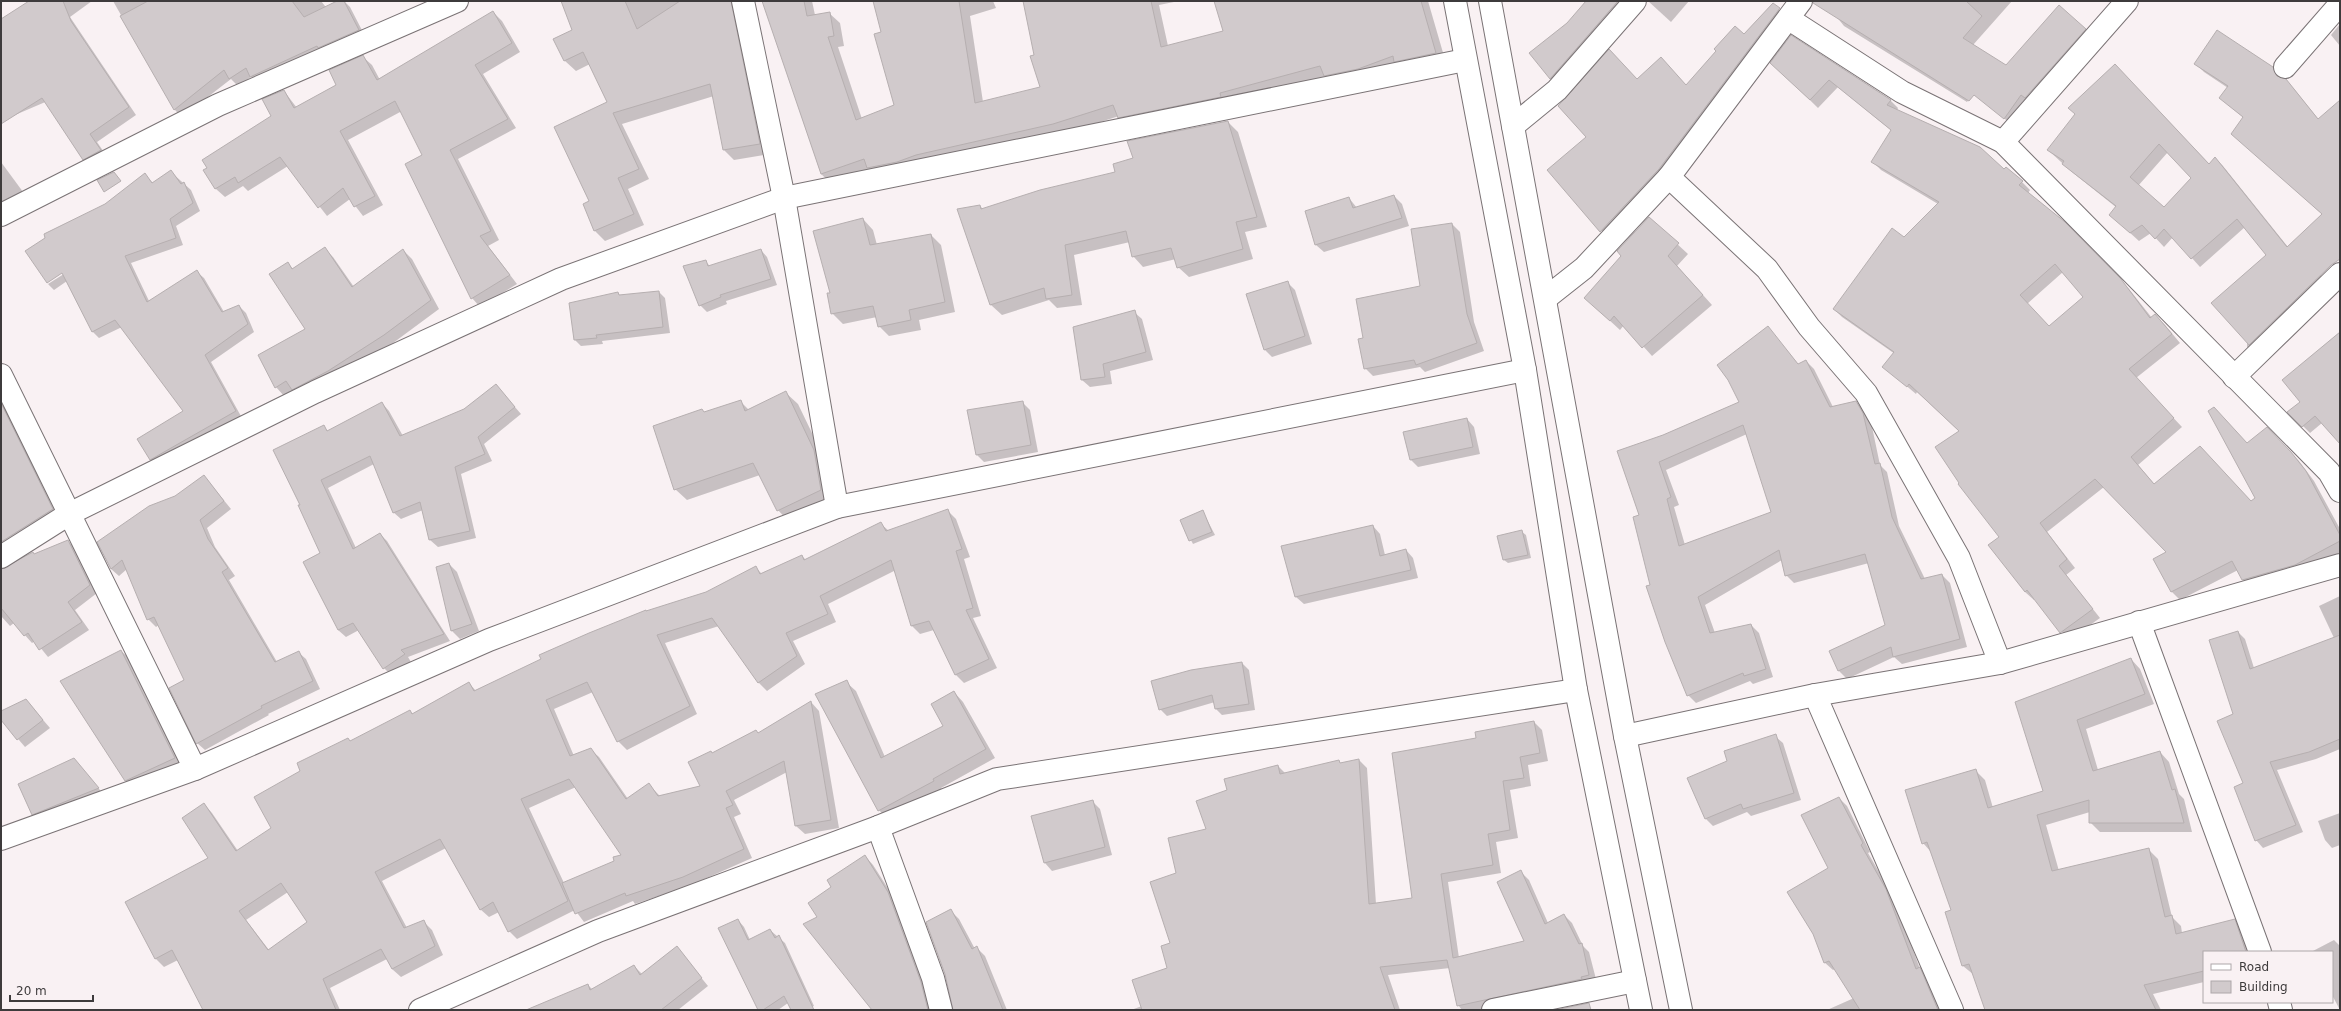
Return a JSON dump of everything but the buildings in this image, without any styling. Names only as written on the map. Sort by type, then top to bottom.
[{"type":"street","points":[[1,215],[218,106],[457,1]]},
{"type":"street","points":[[743,1],[784,198],[836,507]]},
{"type":"street","points":[[1455,1],[1525,370],[1576,690],[1641,1010]]},
{"type":"street","points":[[1490,1],[1546,298],[1625,736],[1681,1010]]},
{"type":"street","points":[[1513,126],[1557,90],[1635,1]]},
{"type":"street","points":[[2003,142],[2127,1]]},
{"type":"street","points":[[2285,67],[2340,4]]},
{"type":"street","points":[[1546,298],[1584,268],[1669,177],[1795,10],[1902,92],[2003,142],[2329,472],[2340,491]]},
{"type":"street","points":[[1,557],[69,514],[315,392],[561,279],[784,198],[1465,60]]},
{"type":"street","points":[[1669,177],[1767,269],[1809,327],[1866,393],[1960,558],[2000,663]]},
{"type":"street","points":[[2234,377],[2340,274]]},
{"type":"street","points":[[1,839],[195,769],[489,640],[836,507],[1525,370]]},
{"type":"street","points":[[1,376],[195,769]]},
{"type":"street","points":[[1625,736],[1815,695],[2000,663],[2340,565]]},
{"type":"street","points":[[2139,622],[2260,951]]},
{"type":"street","points":[[420,1010],[598,931],[878,827],[997,779],[1576,690]]},
{"type":"street","points":[[1815,695],[1952,1010]]},
{"type":"street","points":[[878,827],[933,978],[941,1010]]},
{"type":"street","points":[[1493,1010],[1635,981]]}]
